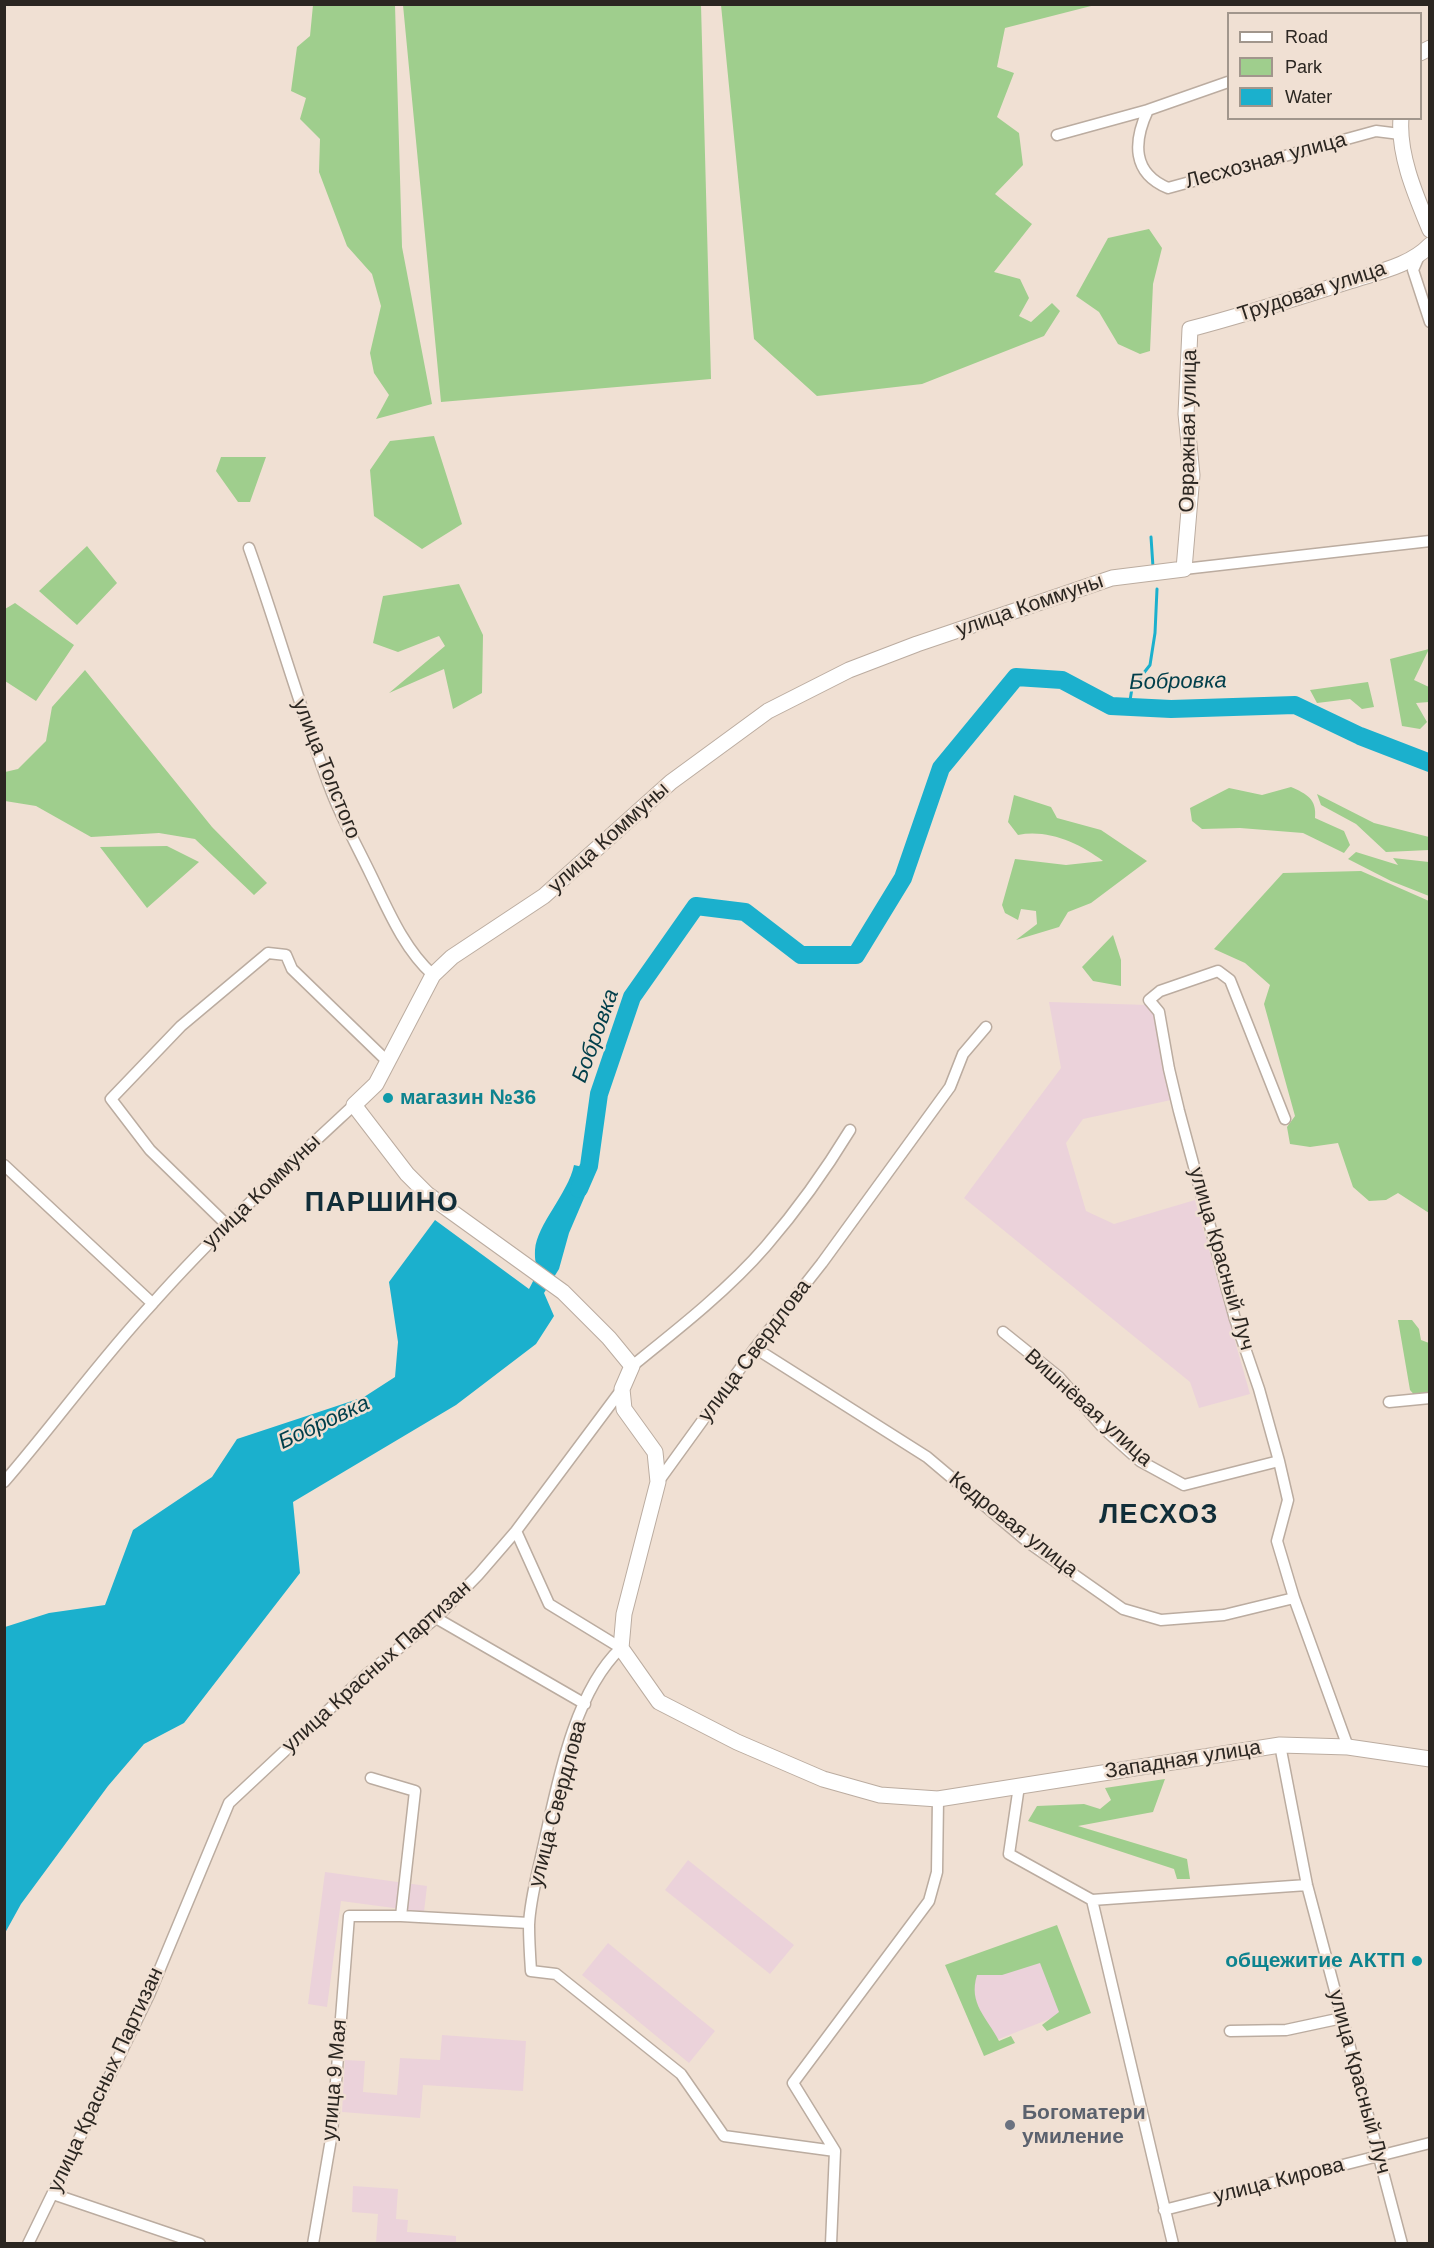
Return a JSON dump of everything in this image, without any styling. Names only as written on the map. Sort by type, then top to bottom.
[{"type":"street","points":[[1057,135],[1148,110],[1227,82]]},
{"type":"street","name":"Лесхозная улица","points":[[1148,110],[1140,126],[1139,163],[1153,182],[1168,188],[1400,126]]},
{"type":"street","points":[[1400,126],[1418,201],[1430,230]]},
{"type":"street","points":[[1424,251],[1413,270],[1430,322]]},
{"type":"street","name":"Трудовая улица","points":[[1190,329],[1272,307],[1424,251]]},
{"type":"street","name":"Овражная улица","points":[[1184,569],[1192,475],[1186,414],[1190,329]]},
{"type":"street","name":"улица Коммуны","points":[[4,1482],[84,1382],[152,1303],[226,1224],[376,1084],[386,1060],[433,975],[452,957],[544,896],[671,782],[768,711],[807,689],[917,644],[1112,578],[1430,541]]},
{"type":"street","name":"улица Толстого","points":[[249,548],[275,620],[295,692],[333,795],[389,912],[416,960],[433,975]]},
{"type":"street","points":[[226,1224],[150,1150],[111,1099],[181,1026],[268,953],[286,955],[292,969],[386,1060]]},
{"type":"street","name":"улица Красный Луч","points":[[1285,1119],[1230,980],[1218,971],[1160,991],[1149,1000],[1159,1012],[1179,1111],[1235,1319],[1259,1389],[1279,1461],[1288,1500],[1277,1541],[1294,1598],[1348,1747]]},
{"type":"street","name":"улица Свердлова","points":[[835,2151],[724,2136],[681,2073],[556,1974],[531,1971],[529,1923],[550,1816],[566,1755],[585,1704],[608,1660],[621,1648],[624,1614],[658,1482],[755,1348],[822,1263],[950,1088],[963,1054],[986,1026]]},
{"type":"street","points":[[354,1105],[407,1174],[427,1194],[563,1292],[609,1338],[632,1366]]},
{"type":"street","name":"улица Красных Партизан","points":[[28,2244],[149,1995],[229,1803],[366,1675],[436,1618],[516,1531],[622,1389],[632,1366],[688,1321],[765,1248],[826,1169],[850,1130]]},
{"type":"street","points":[[4,1165],[152,1303]]},
{"type":"street","name":"Вишнёвая улица","points":[[1003,1332],[1059,1377],[1104,1429],[1140,1461],[1184,1485],[1279,1461]]},
{"type":"street","name":"Кедровая улица","points":[[755,1348],[927,1457],[1029,1543],[1123,1609],[1161,1620],[1224,1615],[1294,1598]]},
{"type":"street","points":[[622,1389],[624,1409],[655,1452],[658,1482]]},
{"type":"street","points":[[1389,1402],[1430,1398]]},
{"type":"street","points":[[516,1531],[549,1604],[621,1648]]},
{"type":"street","points":[[436,1618],[585,1704]]},
{"type":"street","name":"Западная улица","points":[[621,1648],[659,1702],[737,1742],[823,1779],[880,1795],[938,1799],[1280,1745],[1348,1747],[1430,1759]]},
{"type":"street","name":"улица Красный Луч","points":[[1280,1745],[1307,1885],[1402,2244]]},
{"type":"street","points":[[370,1778],[415,1791],[401,1916],[529,1923]]},
{"type":"street","points":[[1019,1786],[1009,1854],[1092,1900],[1307,1885]]},
{"type":"street","points":[[831,2244],[835,2151],[793,2083],[929,1901],[937,1872],[938,1799]]},
{"type":"street","points":[[1092,1900],[1173,2244]]},
{"type":"street","name":"улица 9 Мая","points":[[314,2244],[332,2133],[349,1916],[401,1916]]},
{"type":"street","points":[[1230,2031],[1286,2030],[1341,2018]]},
{"type":"street","name":"улица Кирова","points":[[1164,2210],[1430,2143]]},
{"type":"street","points":[[52,2194],[200,2244]]},
{"type":"shaded area","points":[[1049,1002],[1149,1005],[1156,1018],[1171,1100],[1083,1119],[1066,1143],[1086,1211],[1114,1224],[1195,1200],[1250,1394],[1199,1408],[1190,1382],[964,1198],[1061,1068]]},
{"type":"shaded area","points":[[688,1860],[794,1945],[770,1974],[665,1890]]},
{"type":"shaded area","points":[[325,1872],[427,1886],[424,1912],[341,1901],[327,2007],[308,2004]]},
{"type":"shaded area","points":[[608,1943],[715,2031],[689,2063],[582,1975]]},
{"type":"shaded area","points":[[1047,1946],[1072,2010],[989,2043],[964,1979]]},
{"type":"shaded area","points":[[442,2035],[526,2041],[523,2091],[423,2085],[420,2118],[342,2112],[345,2060],[365,2061],[363,2092],[397,2095],[400,2058],[440,2060]]},
{"type":"shaded area","points":[[353,2186],[398,2189],[396,2219],[408,2220],[407,2232],[456,2236],[456,2243],[376,2243],[378,2214],[352,2212]]},
{"type":"green space","points":[[313,5],[395,5],[402,247],[432,404],[376,419],[389,395],[374,373],[370,353],[381,306],[372,274],[347,246],[319,172],[320,139],[300,119],[306,98],[291,91],[297,47],[310,36]]},
{"type":"green space","points":[[403,5],[701,5],[711,379],[441,402]]},
{"type":"green space","points":[[721,5],[1095,5],[1005,28],[997,67],[1014,73],[997,117],[1019,133],[1023,165],[995,194],[1032,224],[994,272],[1020,279],[1029,298],[1019,316],[1031,322],[1052,303],[1060,311],[1044,336],[922,384],[817,396],[754,339]]},
{"type":"green space","points":[[1149,229],[1162,248],[1153,284],[1150,351],[1140,354],[1118,344],[1099,312],[1076,296],[1108,238]]},
{"type":"green space","points":[[434,436],[462,524],[422,549],[374,516],[370,470],[390,441]]},
{"type":"green space","points":[[221,457],[266,457],[250,502],[238,502],[216,471]]},
{"type":"green space","points":[[87,546],[117,583],[77,625],[39,591]]},
{"type":"green space","points":[[459,584],[483,635],[482,693],[453,709],[444,669],[389,693],[445,646],[439,636],[398,652],[373,643],[383,596]]},
{"type":"green space","points":[[15,603],[74,645],[36,701],[5,681],[5,609]]},
{"type":"green space","points":[[1429,649],[1414,680],[1429,687],[1429,702],[1416,703],[1427,722],[1420,729],[1402,726],[1390,659]]},
{"type":"green space","points":[[85,670],[212,827],[267,883],[254,895],[195,839],[159,833],[91,837],[36,806],[5,801],[5,772],[18,769],[46,741],[52,707]]},
{"type":"green space","points":[[1368,682],[1374,707],[1362,709],[1350,699],[1317,703],[1310,690]]},
{"type":"green space","points":[[1291,787],[1310,798],[1314,806],[1315,818],[1344,831],[1350,845],[1344,853],[1303,833],[1240,828],[1202,829],[1192,821],[1190,808],[1229,788],[1262,795]]},
{"type":"green space","points":[[1317,794],[1374,823],[1429,837],[1429,850],[1386,852],[1356,824],[1321,805]]},
{"type":"green space","points":[[1014,795],[1051,807],[1057,818],[1101,830],[1147,861],[1091,903],[1068,912],[1059,927],[1016,940],[1037,924],[1036,911],[1021,909],[1018,920],[1005,913],[1002,905],[1015,859],[1066,865],[1103,861],[1084,848],[1063,839],[1041,834],[1018,835],[1008,822]]},
{"type":"green space","points":[[167,846],[199,862],[147,908],[100,847]]},
{"type":"green space","points":[[1356,852],[1398,865],[1393,858],[1429,862],[1429,896],[1391,881],[1348,859]]},
{"type":"green space","points":[[1361,871],[1429,901],[1429,1213],[1398,1193],[1386,1200],[1369,1201],[1353,1187],[1338,1143],[1310,1147],[1290,1144],[1287,1127],[1295,1116],[1264,1004],[1270,985],[1245,963],[1214,949],[1283,873]]},
{"type":"green space","points":[[1113,935],[1121,960],[1121,986],[1093,981],[1082,967]]},
{"type":"green space","points":[[1398,1320],[1412,1320],[1419,1329],[1421,1340],[1429,1343],[1429,1395],[1417,1398],[1410,1390]]},
{"type":"green space","points":[[1165,1779],[1153,1812],[1078,1826],[1187,1859],[1190,1879],[1177,1879],[1174,1869],[1028,1821],[1037,1806],[1084,1804],[1100,1809],[1111,1800],[1105,1788]]},
{"type":"green space","points":[[1057,1925],[1091,2013],[1047,2031],[1042,2025],[1059,2012],[1040,1963],[1002,1975],[977,1975],[975,1994],[980,2010],[999,2041],[1011,2036],[1015,2043],[984,2056],[945,1965]]},
{"type":"water","points":[[574,1165],[596,1170],[569,1233],[559,1269],[544,1293],[554,1316],[536,1344],[456,1405],[293,1502],[300,1573],[184,1723],[144,1744],[108,1786],[21,1904],[5,1933],[5,1627],[49,1613],[105,1605],[133,1530],[212,1477],[237,1439],[364,1397],[395,1377],[398,1342],[389,1282],[435,1220],[529,1289],[537,1271],[535,1250],[537,1240],[566,1187]]},
{"type":"waterway","points":[[1151,537],[1153,567]]},
{"type":"waterway","points":[[1129,707],[1132,688],[1150,665],[1155,633],[1157,589]]},
{"type":"waterway","name":"Бобровка","points":[[579,1189],[589,1166],[599,1094],[632,997],[696,906],[745,912],[801,955],[856,955],[903,878],[941,768],[1016,677],[1062,680],[1111,706],[1171,709],[1295,705],[1360,736],[1430,763]]},
{"type":"place","name":"магазин №36","points":[[388,1098]]},
{"type":"place","name":"общежитие АКТП","points":[[1417,1961]]},
{"type":"place","name":"Богоматери умиление","points":[[1010,2125]]},
{"type":"district","name":"ПАРШИНО","points":[[382,1204]]},
{"type":"district","name":"ЛЕСХОЗ","points":[[1159,1516]]}]
